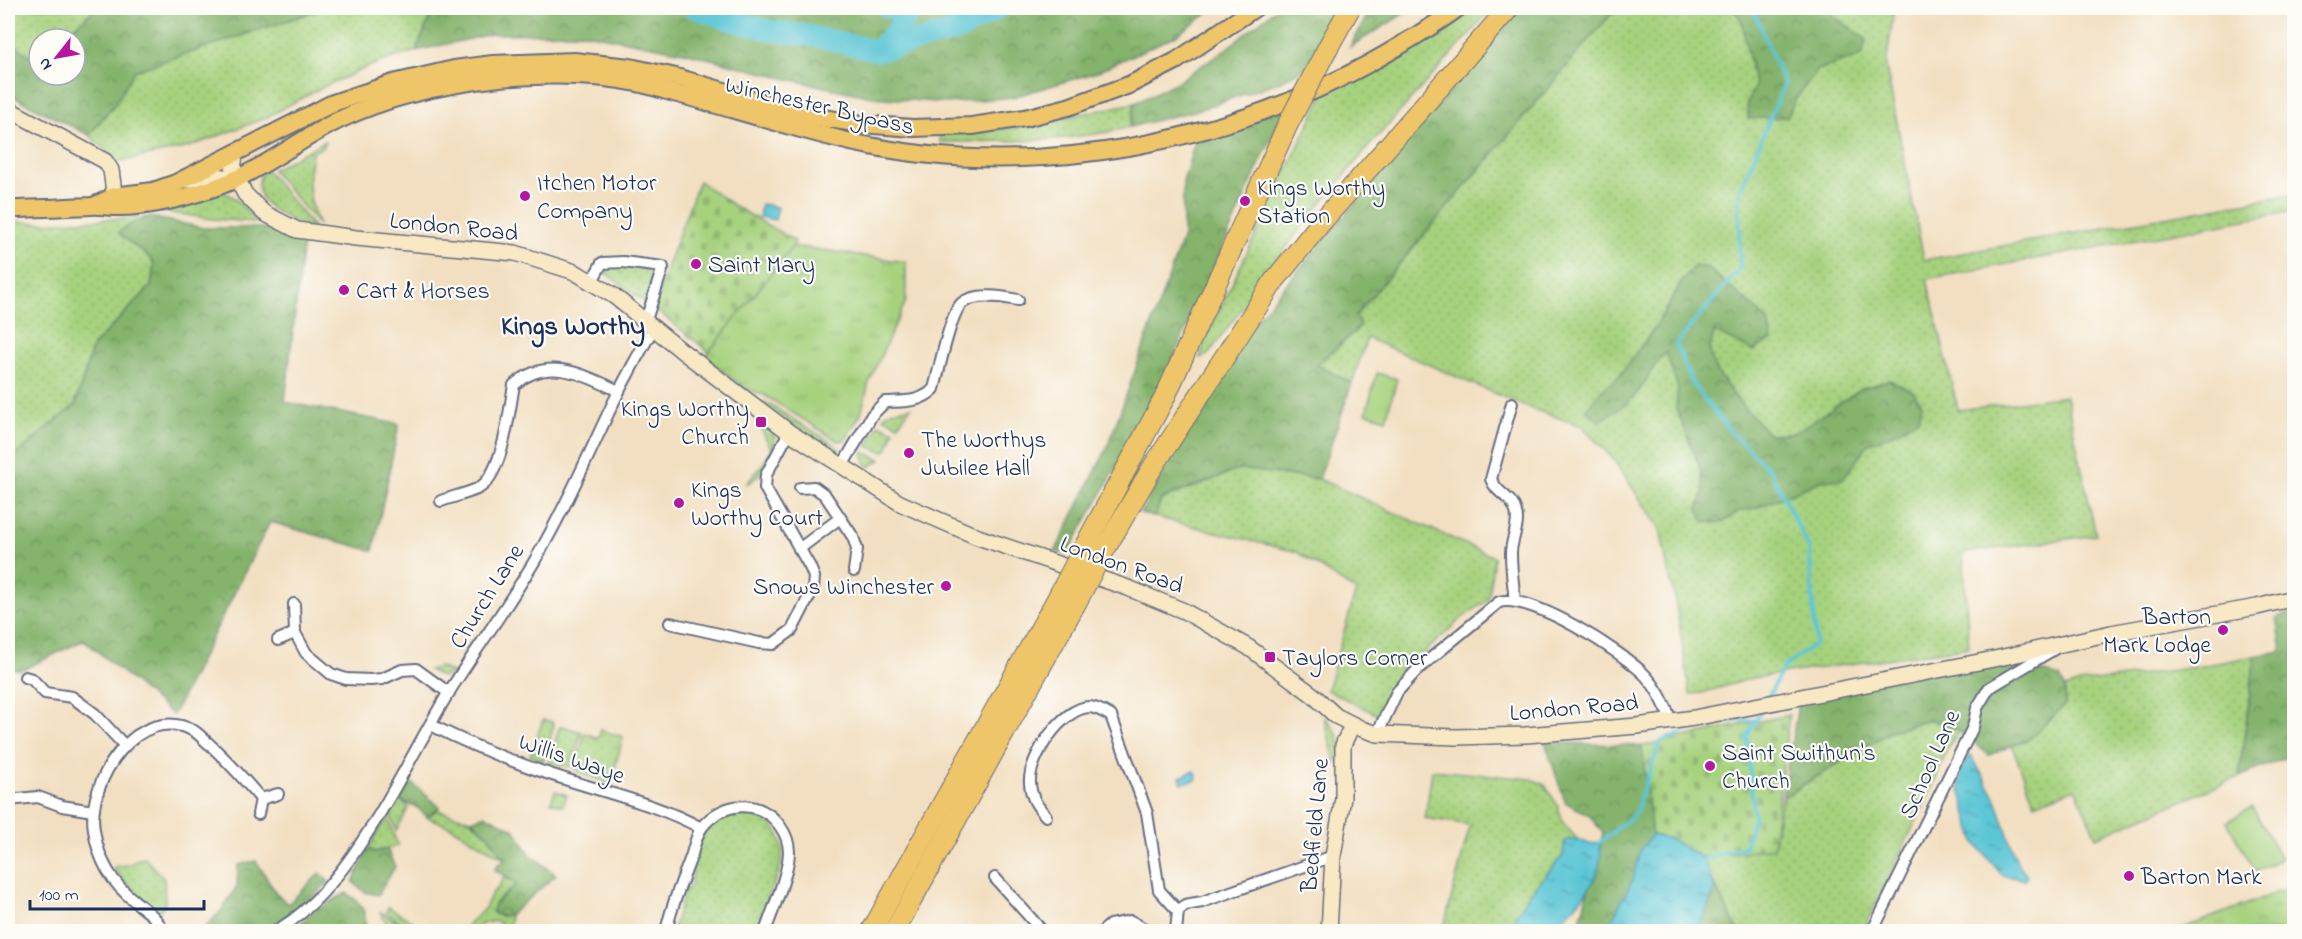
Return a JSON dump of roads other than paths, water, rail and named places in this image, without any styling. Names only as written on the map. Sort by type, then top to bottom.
[{"type":"highway","points":[[894,932],[1090,557],[1287,126],[1350,8]]},
{"type":"highway","points":[[1090,557],[1151,470],[1274,281],[1319,225],[1509,8]]},
{"type":"highway","points":[[871,932],[948,790],[1067,600]]},
{"type":"main road","name":"Winchester Bypass","points":[[115,202],[183,180],[333,103],[393,83],[454,69],[493,64],[574,61],[630,67],[676,77],[810,116],[861,124],[913,128],[983,124],[1025,118],[1068,107],[1130,85],[1176,61],[1255,8]]},
{"type":"main road","name":"Winchester Bypass","points":[[115,202],[182,198],[215,188],[236,179],[339,120],[416,92],[503,78],[556,76],[610,78],[638,83],[853,142],[949,158],[1026,157],[1117,149],[1200,131],[1299,99],[1368,65],[1458,8]]},
{"type":"main road","points":[[8,109],[105,161],[111,170],[115,202],[51,209],[8,209]]},
{"type":"main road","points":[[235,154],[232,171],[236,179]]},
{"type":"main road","points":[[183,180],[217,176],[236,179]]},
{"type":"main road","name":"London Road","points":[[236,179],[245,194],[264,213],[297,230],[515,253],[544,260],[575,272],[592,281],[650,324],[789,432],[900,503],[933,519],[1128,588],[1184,611],[1248,646],[1313,695],[1336,717],[1377,734],[1495,736],[1615,728],[1671,721],[1799,699],[2111,633],[2295,598]]},
{"type":"main road","name":"Bedfield Lane","points":[[1329,932],[1333,856],[1342,798],[1343,745],[1352,725]]},
{"type":"street","name":"Church Lane","points":[[275,931],[314,902],[336,878],[449,693],[539,554],[581,473],[650,324],[663,267],[623,262],[602,263],[592,281]]},
{"type":"street","points":[[842,466],[872,416],[885,402],[916,400],[934,389],[950,328],[961,303],[969,299],[984,297],[1018,300]]},
{"type":"street","points":[[441,501],[477,489],[487,481],[495,469],[514,385],[524,376],[572,370],[619,391]]},
{"type":"street","points":[[1512,403],[1491,479],[1493,486],[1500,494],[1513,503],[1517,513],[1517,526],[1511,551],[1515,600]]},
{"type":"street","points":[[670,623],[759,643],[773,644],[792,630],[813,590],[814,577],[765,488],[766,475],[789,432]]},
{"type":"street","points":[[800,488],[814,487],[825,495],[853,537],[857,549],[854,571]]},
{"type":"street","points":[[799,549],[840,518]]},
{"type":"street","points":[[1377,734],[1397,692],[1418,669],[1499,602],[1515,600],[1552,614],[1618,654],[1646,677],[1668,710],[1671,721]]},
{"type":"street","points":[[294,604],[294,633],[306,653],[332,674],[346,679],[371,680],[382,679],[402,670],[416,669],[449,693]]},
{"type":"street","points":[[278,640],[294,633]]},
{"type":"street","name":"School Lane","points":[[1872,932],[1973,727],[1977,708],[1989,688],[2006,676],[2054,651],[2058,646]]},
{"type":"street","points":[[25,677],[32,679],[45,693],[72,697],[95,714],[124,745]]},
{"type":"street","points":[[1046,816],[1034,803],[1032,792],[1030,780],[1036,759],[1054,727],[1076,711],[1087,707],[1097,708],[1111,716],[1147,813],[1159,890],[1178,911]]},
{"type":"street","points":[[163,932],[152,912],[135,902],[111,878],[100,857],[93,828],[93,811],[106,772],[124,745],[147,728],[171,724],[194,731],[234,768],[261,799]]},
{"type":"street","name":"Willis Waye","points":[[431,725],[474,746],[570,781],[678,816],[701,828]]},
{"type":"street","points":[[261,799],[278,794]]},
{"type":"street","points":[[8,800],[38,797],[62,806],[93,811]]},
{"type":"street","points":[[258,814],[261,799]]},
{"type":"street","points":[[666,932],[701,828],[715,814],[725,809],[747,805],[764,811],[781,828],[789,851],[765,932]]},
{"type":"street","points":[[1176,932],[1178,911],[1185,905],[1202,902],[1333,856]]},
{"type":"street","points":[[995,878],[1043,932]]},
{"type":"street","points":[[1102,932],[1110,925],[1131,921],[1146,931]]},
{"type":"water","points":[[761,204],[778,207],[775,220],[759,217]]},
{"type":"water","points":[[1971,755],[1996,799],[2017,862],[2027,875],[2025,880],[2002,875],[1975,843],[1960,789],[1960,770]]},
{"type":"water","points":[[1194,771],[1197,774],[1196,780],[1182,783],[1180,777]]},
{"type":"water","points":[[1652,835],[1670,839],[1704,859],[1715,890],[1698,931],[1606,931],[1632,881],[1640,850]]},
{"type":"water","points":[[1577,839],[1589,844],[1599,843],[1601,856],[1594,881],[1578,903],[1550,931],[1507,931],[1530,893],[1563,856],[1565,841]]},
{"type":"waterway","points":[[694,8],[735,22],[878,51],[960,30],[999,8]]},
{"type":"waterway","points":[[877,8],[883,15],[904,22]]},
{"type":"waterway","points":[[878,50],[904,22],[912,8]]},
{"type":"waterway","points":[[1757,8],[1755,14],[1784,84],[1739,194],[1740,268],[1676,344],[1693,385],[1729,430],[1770,470],[1809,548],[1816,643],[1783,668],[1767,700]]},
{"type":"waterway","points":[[1704,859],[1745,847],[1754,817],[1747,737],[1762,709]]},
{"type":"waterway","points":[[1599,843],[1635,814],[1660,742],[1708,722],[1755,720]]},
{"type":"place","name":"Itchen Motor Company","points":[[525,196]]},
{"type":"place","name":"Kings Worthy Station","points":[[1245,201]]},
{"type":"place","name":"Saint Mary","points":[[696,264]]},
{"type":"place","name":"Cart & Horses","points":[[344,290]]},
{"type":"place","name":"Kings Worthy Church","points":[[761,422]]},
{"type":"place","name":"The Worthys Jubilee Hall","points":[[909,453]]},
{"type":"place","name":"Kings Worthy Court","points":[[679,503]]},
{"type":"place","name":"Snows Winchester","points":[[946,586]]},
{"type":"place","name":"Barton Mark Lodge","points":[[2223,630]]},
{"type":"place","name":"Taylors Corner","points":[[1270,657]]},
{"type":"place","name":"Saint Swithun's Church","points":[[1710,766]]},
{"type":"place","name":"Barton Mark","points":[[2129,876]]},
{"type":"district","name":"Kings Worthy","points":[[573,325]]}]
